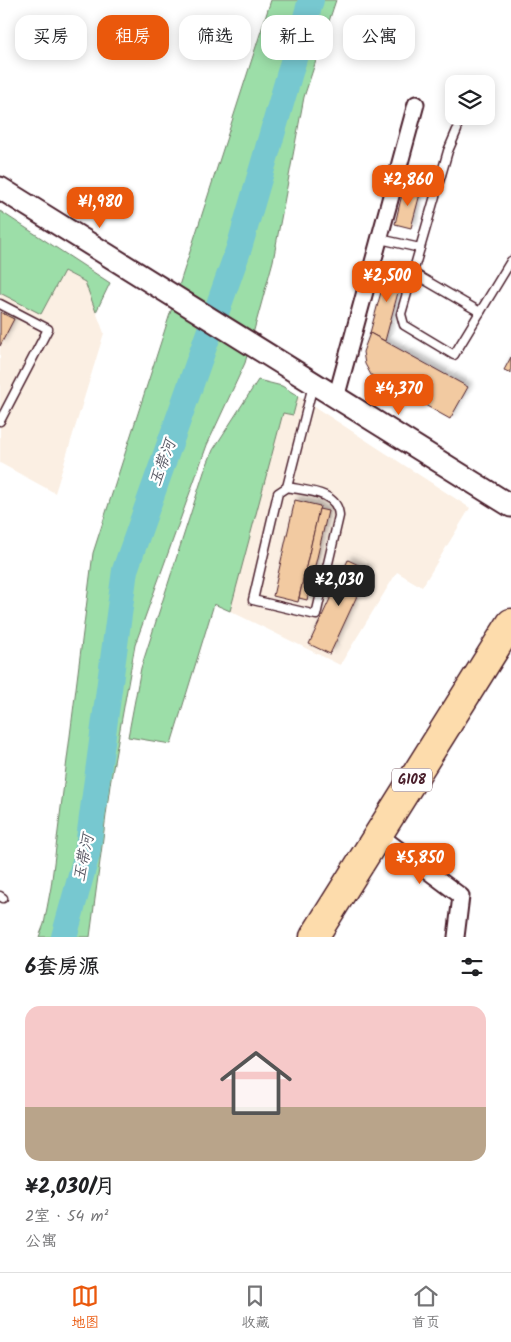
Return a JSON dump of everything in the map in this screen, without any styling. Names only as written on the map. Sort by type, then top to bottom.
[{"type":"highway","name":"G108","points":[[314,937],[511,623]]},
{"type":"street","points":[[336,398],[416,104]]},
{"type":"street","points":[[0,188],[511,506]]},
{"type":"street","points":[[378,834],[461,896],[456,937]]},
{"type":"lane","points":[[457,130],[448,151],[401,314],[404,325],[454,356],[511,261]]},
{"type":"lane","points":[[380,239],[420,248]]},
{"type":"lane","points":[[413,273],[480,312]]},
{"type":"lane","points":[[0,304],[48,329],[0,421]]},
{"type":"lane","points":[[287,487],[328,496],[337,504],[339,510],[316,615],[253,600],[278,493],[287,487],[314,384]]},
{"type":"shaded area","points":[[63,271],[85,282],[104,333],[55,493],[0,463],[0,293],[41,314]]},
{"type":"shaded area","points":[[298,396],[470,508],[422,587],[397,572],[340,665],[230,611],[283,412],[293,415]]},
{"type":"green space","points":[[271,0],[336,0],[331,15],[266,15]]},
{"type":"green space","points":[[261,31],[261,60],[316,60],[304,97],[273,261],[245,363],[207,445],[135,645],[110,785],[90,937],[39,937],[44,924],[51,887],[93,553]]},
{"type":"green space","points":[[0,211],[110,283],[96,312],[85,282],[64,271],[41,314],[0,293]]},
{"type":"green space","points":[[258,380],[282,386],[298,396],[293,415],[283,413],[230,611],[214,604],[171,744],[128,737],[141,668],[204,472],[213,450]]},
{"type":"building","points":[[412,174],[424,177],[421,190],[409,187]]},
{"type":"building","points":[[404,186],[421,190],[411,228],[395,224]]},
{"type":"building","points":[[388,266],[404,270],[385,341],[370,333]]},
{"type":"building","points":[[0,312],[14,319],[0,346]]},
{"type":"building","points":[[370,333],[468,387],[450,419],[371,375],[365,364],[363,352]]},
{"type":"building","points":[[511,357],[511,373],[504,370]]},
{"type":"building","points":[[295,500],[320,506],[298,602],[273,596]]},
{"type":"building","points":[[319,509],[328,511],[307,600],[299,598]]},
{"type":"building","points":[[348,560],[369,570],[330,654],[309,644]]},
{"type":"waterway","name":"玉带河","points":[[64,937],[87,854],[125,570],[239,248],[311,0]]}]
